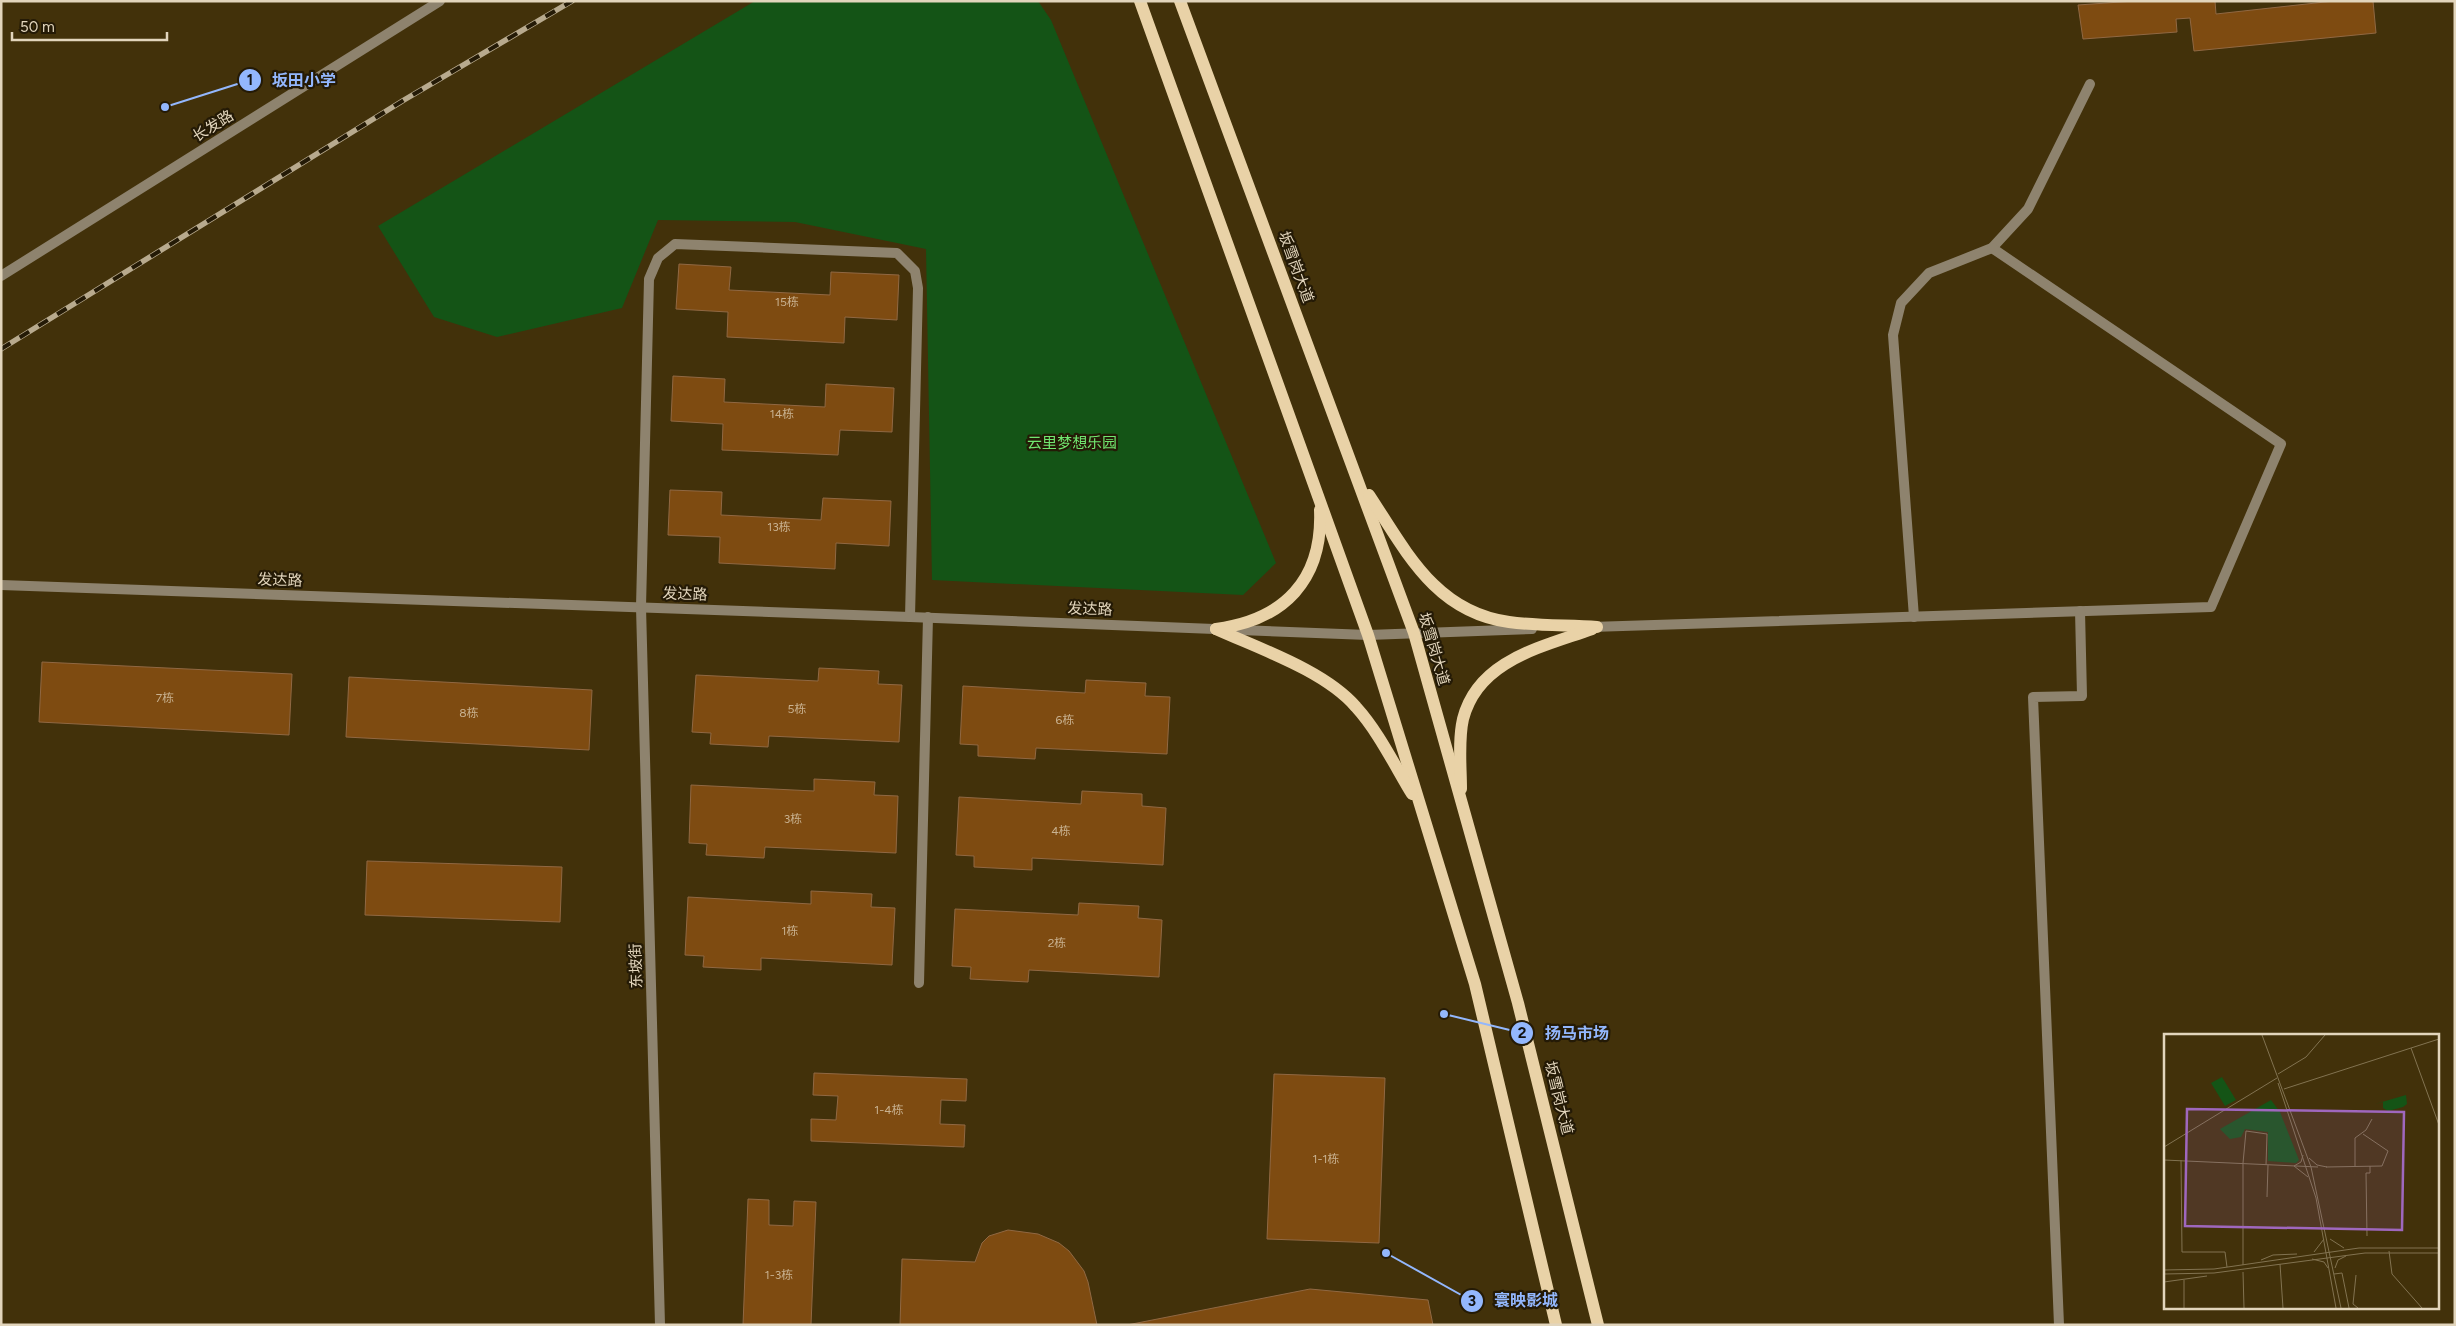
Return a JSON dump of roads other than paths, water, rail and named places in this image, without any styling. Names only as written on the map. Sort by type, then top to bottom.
[{"type":"main road","points":[[1140,1],[1368,635],[1475,984],[1556,1325]]},
{"type":"main road","name":"坂雪岗大道","points":[[1180,1],[1414,633],[1518,1003],[1598,1325]]},
{"type":"main road","points":[[1357,477],[1428,581],[1451,601],[1479,615],[1509,622],[1596,627]]},
{"type":"main road","points":[[1216,629],[1242,626],[1265,616],[1286,602],[1302,583],[1314,560],[1320,536],[1320,511],[1315,486]]},
{"type":"main road","points":[[1460,801],[1463,721],[1476,691],[1489,675],[1506,662],[1596,627]]},
{"type":"main road","points":[[1216,629],[1317,676],[1344,695],[1367,720],[1421,809]]},
{"type":"street","name":"长发路","points":[[1,276],[440,1]]},
{"type":"street","points":[[1914,617],[1893,335],[1901,303],[1930,273],[1992,248],[2028,209],[2090,84]]},
{"type":"street","name":"东坡街","points":[[660,1325],[641,607],[649,279],[658,258],[675,244],[897,253],[915,271],[918,288],[910,617]]},
{"type":"street","name":"发达路","points":[[1,585],[928,617],[1368,635],[2211,607],[2282,444],[1992,248]]},
{"type":"street","points":[[2059,1325],[2033,697],[2082,696],[2080,611]]},
{"type":"street","points":[[918,983],[928,617]]},
{"type":"railway","points":[[1,349],[404,100],[572,1]]},
{"type":"place","name":"坂田小学","points":[[165,107]]},
{"type":"place","name":"扬马市场","points":[[1444,1014]]},
{"type":"place","name":"寰映影城","points":[[1386,1253]]},
{"type":"park label","name":"云里梦想乐园","points":[[1072,443]]}]
